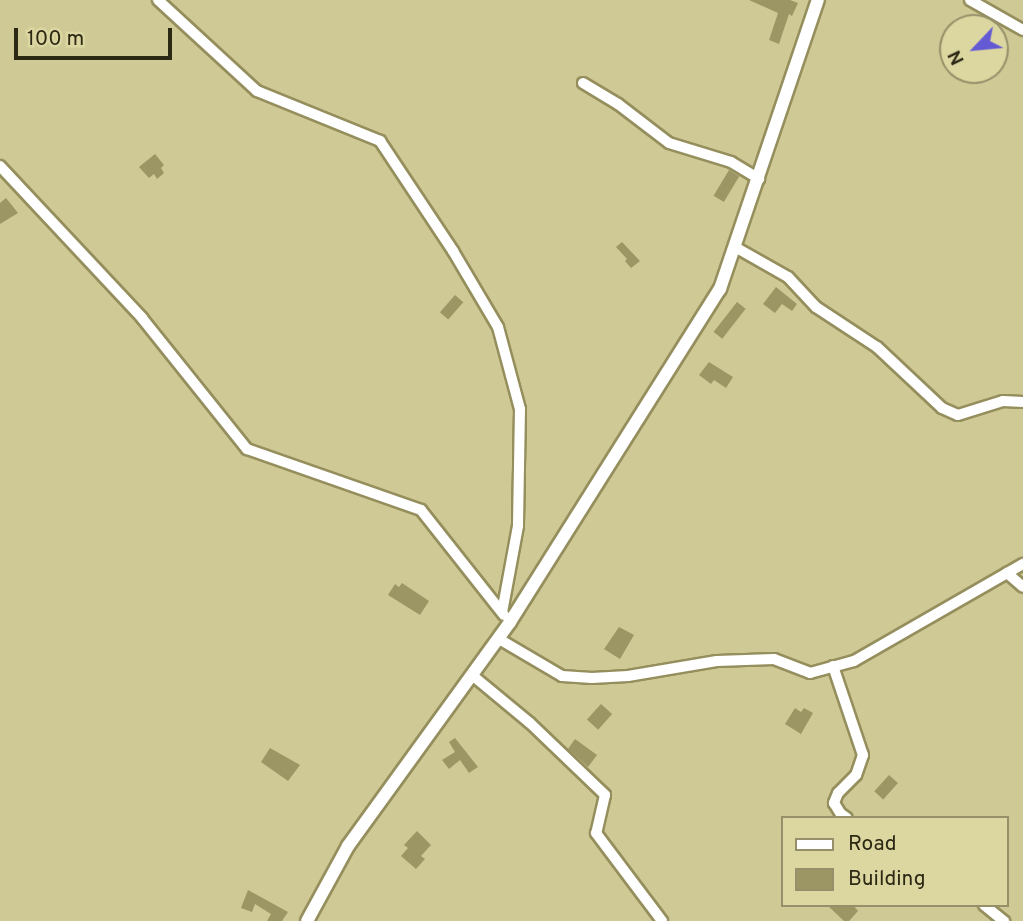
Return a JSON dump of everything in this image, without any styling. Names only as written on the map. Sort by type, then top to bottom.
[{"type":"street","points":[[158,0],[257,91],[380,141],[453,251],[498,327],[520,409],[518,526],[506,617],[499,639],[348,846],[307,921]]},
{"type":"street","points":[[506,617],[720,289],[818,0]]},
{"type":"street","points":[[970,0],[1023,30]]},
{"type":"street","points":[[583,83],[618,104],[669,143],[731,162],[759,179]]},
{"type":"street","points":[[0,166],[142,318],[247,449],[421,510],[506,617]]},
{"type":"street","points":[[735,247],[788,277],[816,307],[877,347],[942,408],[958,415],[1003,401],[1023,402]]},
{"type":"street","points":[[499,639],[562,676],[616,677],[717,661],[774,659],[810,673],[854,661],[1023,564]]},
{"type":"street","points":[[1007,573],[1023,587]]},
{"type":"street","points":[[833,666],[863,755],[856,775],[838,793],[834,803],[845,816]]},
{"type":"street","points":[[472,675],[530,723],[605,795],[596,833],[662,921]]},
{"type":"street","points":[[986,907],[1004,921]]},
{"type":"building","points":[[749,0],[790,0],[798,3],[792,16],[789,14],[779,44],[769,40],[778,13]]},
{"type":"building","points":[[155,154],[164,165],[161,168],[164,173],[157,179],[154,174],[149,178],[139,167]]},
{"type":"building","points":[[729,170],[739,176],[724,202],[714,196]]},
{"type":"building","points":[[6,198],[18,213],[0,224],[0,203]]},
{"type":"building","points":[[622,242],[640,261],[631,268],[616,247]]},
{"type":"building","points":[[776,287],[797,304],[792,311],[782,304],[775,313],[763,304]]},
{"type":"building","points":[[455,295],[463,302],[448,320],[440,312]]},
{"type":"building","points":[[737,302],[746,309],[722,339],[714,332]]},
{"type":"building","points":[[709,362],[733,377],[726,388],[714,380],[711,384],[699,375]]},
{"type":"building","points":[[402,583],[429,601],[420,615],[388,595],[395,584],[399,587]]},
{"type":"building","points":[[619,627],[634,635],[620,659],[604,649]]},
{"type":"building","points":[[601,704],[612,714],[598,730],[587,720]]},
{"type":"building","points":[[795,708],[801,712],[804,708],[813,713],[801,734],[785,724]]},
{"type":"building","points":[[455,738],[478,767],[469,773],[460,760],[449,769],[442,760],[455,752],[449,742]]},
{"type":"building","points":[[575,739],[597,755],[588,767],[568,749]]},
{"type":"building","points":[[270,748],[300,765],[288,781],[261,762]]},
{"type":"building","points":[[889,775],[898,783],[883,799],[874,791]]},
{"type":"building","points":[[417,831],[431,845],[421,856],[425,859],[416,869],[401,856],[408,848],[404,845]]},
{"type":"building","points":[[248,890],[288,912],[282,921],[267,921],[271,914],[255,904],[252,912],[241,908]]},
{"type":"building","points":[[829,907],[855,907],[858,911],[849,921],[844,921]]}]
